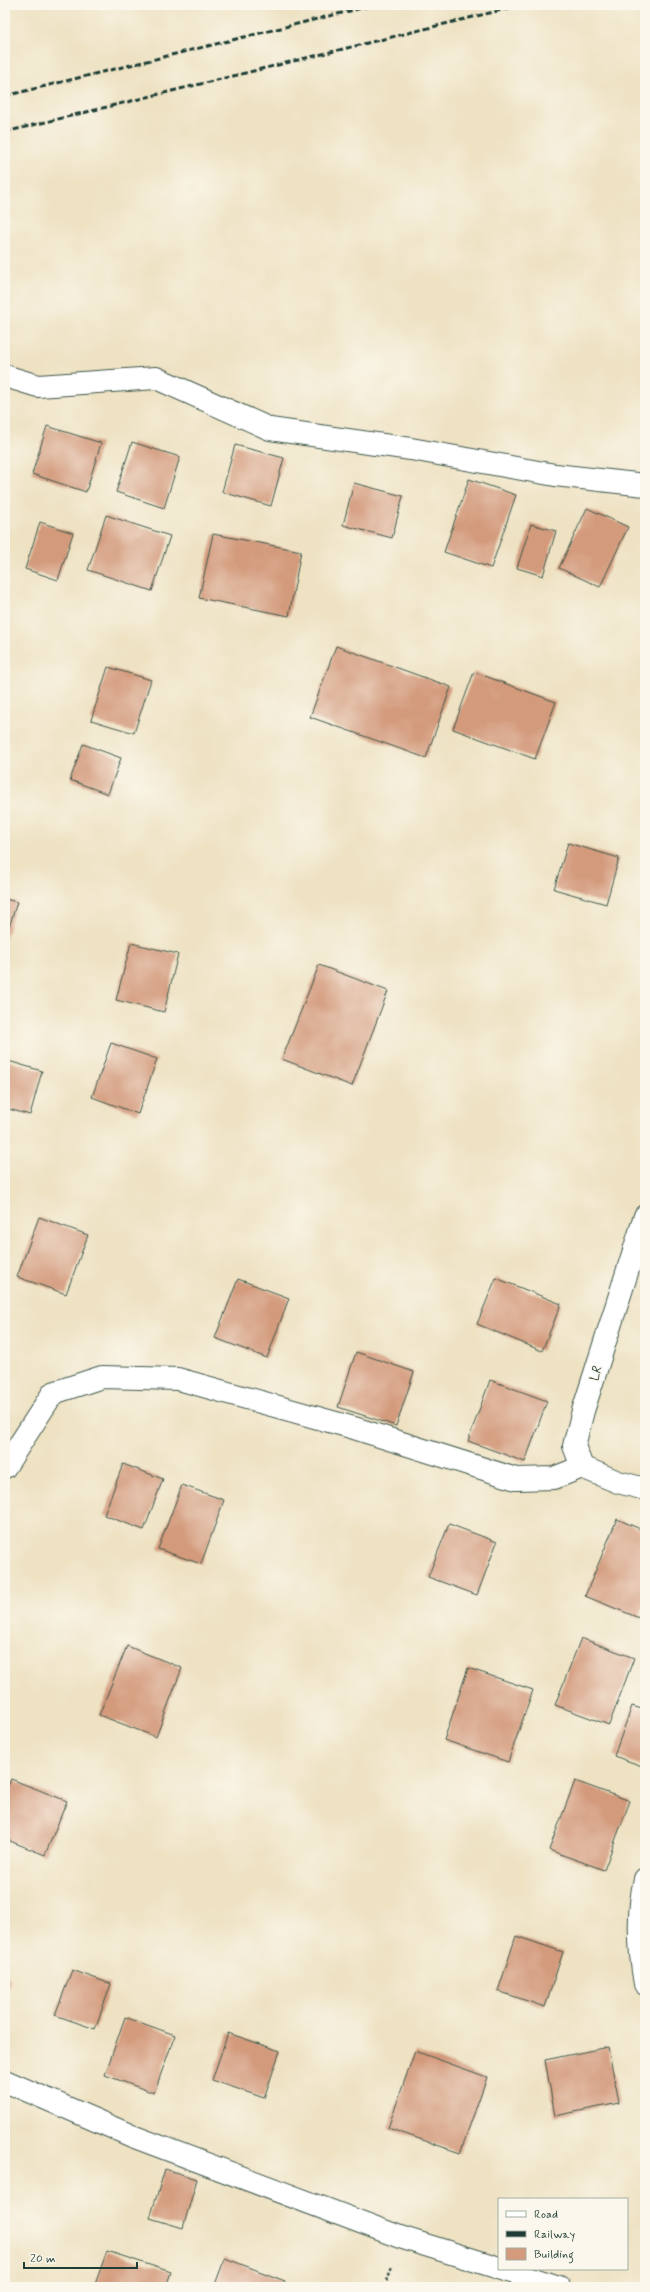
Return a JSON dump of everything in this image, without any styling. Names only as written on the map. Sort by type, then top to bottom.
[{"type":"street","points":[[5,376],[38,386],[156,378],[270,429],[411,450],[555,475],[645,485]]},
{"type":"street","name":"LR","points":[[582,1467],[574,1446],[583,1411],[645,1216]]},
{"type":"street","points":[[5,1467],[53,1393],[102,1377],[178,1380],[354,1428],[516,1479],[554,1478],[582,1467],[618,1482],[645,1489]]},
{"type":"street","points":[[645,1879],[640,1898],[640,1954],[645,1984]]},
{"type":"street","points":[[5,2081],[132,2136],[400,2237],[498,2268]]},
{"type":"street","points":[[503,2270],[559,2287]]},
{"type":"building","points":[[47,426],[101,443],[86,492],[32,474]]},
{"type":"building","points":[[132,442],[180,457],[164,508],[116,492]]},
{"type":"building","points":[[235,445],[284,458],[271,506],[222,492]]},
{"type":"building","points":[[469,479],[516,495],[491,568],[444,552]]},
{"type":"building","points":[[354,483],[403,496],[392,538],[343,525]]},
{"type":"building","points":[[587,508],[628,527],[600,587],[559,568]]},
{"type":"building","points":[[106,515],[170,536],[152,591],[88,570]]},
{"type":"building","points":[[40,522],[73,533],[58,580],[25,569]]},
{"type":"building","points":[[531,524],[556,531],[543,576],[517,568]]},
{"type":"building","points":[[213,534],[301,551],[289,616],[199,598]]},
{"type":"building","points":[[336,646],[451,687],[426,758],[310,717]]},
{"type":"building","points":[[108,667],[151,680],[134,733],[91,720]]},
{"type":"building","points":[[474,672],[556,702],[535,759],[453,729]]},
{"type":"building","points":[[83,744],[121,758],[108,794],[70,780]]},
{"type":"building","points":[[568,843],[619,858],[606,904],[554,889]]},
{"type":"building","points":[[5,899],[17,902],[5,940]]},
{"type":"building","points":[[131,943],[178,954],[164,1012],[116,1000]]},
{"type":"building","points":[[319,965],[388,991],[352,1086],[282,1059]]},
{"type":"building","points":[[111,1043],[157,1059],[138,1114],[92,1097]]},
{"type":"building","points":[[5,1060],[42,1071],[30,1115],[5,1108]]},
{"type":"building","points":[[39,1217],[88,1235],[66,1294],[17,1277]]},
{"type":"building","points":[[496,1278],[561,1304],[542,1351],[477,1324]]},
{"type":"building","points":[[238,1279],[289,1298],[267,1358],[215,1338]]},
{"type":"building","points":[[356,1352],[414,1372],[396,1426],[338,1407]]},
{"type":"building","points":[[490,1380],[547,1401],[525,1462],[468,1441]]},
{"type":"building","points":[[123,1464],[163,1479],[144,1530],[104,1515]]},
{"type":"building","points":[[182,1485],[224,1500],[201,1564],[158,1549]]},
{"type":"building","points":[[617,1519],[645,1531],[645,1603],[639,1618],[585,1596]]},
{"type":"building","points":[[449,1524],[497,1542],[477,1595],[428,1577]]},
{"type":"building","points":[[581,1638],[634,1658],[609,1725],[555,1705]]},
{"type":"building","points":[[127,1646],[182,1668],[156,1737],[99,1715]]},
{"type":"building","points":[[468,1668],[533,1690],[508,1762],[444,1740]]},
{"type":"building","points":[[632,1706],[645,1710],[645,1767],[614,1756]]},
{"type":"building","points":[[11,1779],[67,1801],[45,1855],[5,1839],[5,1794]]},
{"type":"building","points":[[575,1781],[630,1801],[604,1870],[549,1850]]},
{"type":"building","points":[[516,1936],[563,1952],[545,2007],[498,1991]]},
{"type":"building","points":[[72,1970],[111,1984],[95,2029],[55,2015]]},
{"type":"building","points":[[5,1978],[10,1980],[5,1994]]},
{"type":"building","points":[[125,2017],[175,2035],[154,2093],[105,2075]]},
{"type":"building","points":[[228,2033],[280,2051],[264,2098],[212,2080]]},
{"type":"building","points":[[608,2047],[619,2103],[555,2116],[545,2060]]},
{"type":"building","points":[[415,2051],[487,2077],[460,2153],[388,2128]]},
{"type":"building","points":[[165,2169],[197,2179],[183,2228],[150,2218]]},
{"type":"building","points":[[107,2251],[171,2272],[166,2287],[94,2287]]},
{"type":"building","points":[[225,2258],[285,2281],[283,2287],[214,2287]]},
{"type":"railway","points":[[5,96],[374,5]]},
{"type":"railway","points":[[5,132],[522,5]]}]
